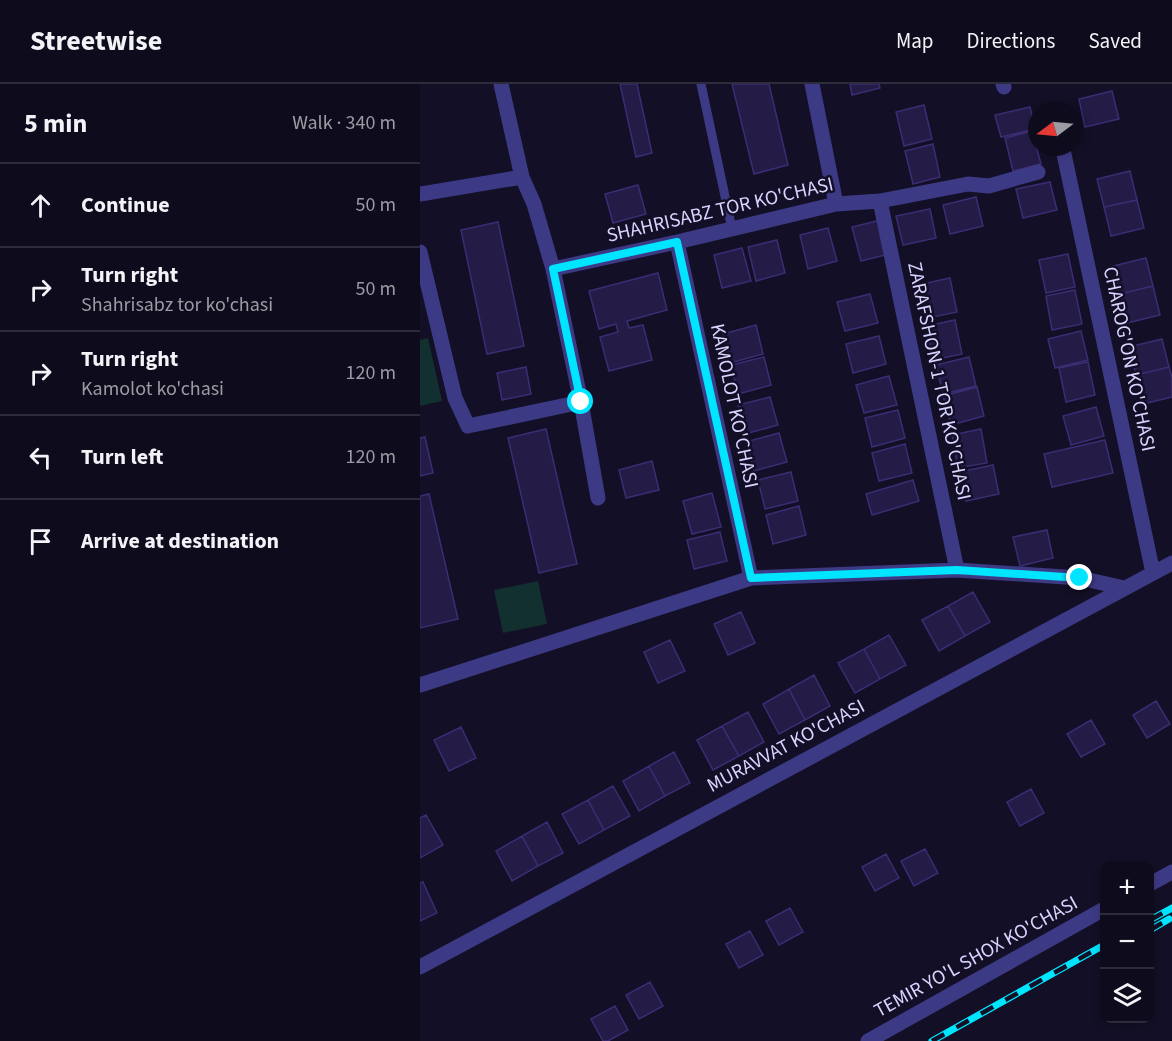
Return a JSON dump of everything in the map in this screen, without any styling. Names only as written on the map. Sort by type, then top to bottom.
[{"type":"street","points":[[501,84],[522,177],[534,204],[553,269],[581,402],[598,498]]},
{"type":"street","points":[[812,84],[836,204]]},
{"type":"street","name":"CHAROG'ON KO'CHASI","points":[[1064,156],[1153,573]]},
{"type":"street","name":"SHAHRISABZ TOR KO'CHASI","points":[[553,269],[836,204],[880,201],[968,184],[989,186],[1038,172]]},
{"type":"street","points":[[420,194],[522,177]]},
{"type":"street","name":"ZARAFSHON-1 TOR KO'CHASI","points":[[880,201],[957,570]]},
{"type":"street","name":"KAMOLOT KO'CHASI","points":[[677,242],[751,578]]},
{"type":"street","points":[[420,252],[455,398],[468,426],[581,402]]},
{"type":"street","name":"MURAVVAT KO'CHASI","points":[[420,967],[1172,563]]},
{"type":"street","points":[[420,685],[751,578],[957,570],[1080,578],[1124,588]]},
{"type":"street","points":[[1154,882],[1172,872]]},
{"type":"street","name":"TEMIR YO'L SHOX KO'CHASI","points":[[868,1041],[1100,911]]},
{"type":"lane","points":[[701,84],[732,229]]},
{"type":"green space","points":[[428,338],[442,401],[420,406],[420,340]]},
{"type":"green space","points":[[538,581],[547,624],[503,633],[494,590]]},
{"type":"building","points":[[620,84],[637,84],[652,153],[636,157]]},
{"type":"building","points":[[732,84],[769,84],[788,165],[754,174]]},
{"type":"building","points":[[850,84],[879,84],[880,88],[852,95]]},
{"type":"building","points":[[1112,91],[1119,119],[1085,127],[1082,102],[1079,99]]},
{"type":"building","points":[[924,105],[932,139],[904,146],[896,112]]},
{"type":"building","points":[[1028,107],[1028,131],[1001,137],[995,115]]},
{"type":"building","points":[[1028,132],[1028,156],[1039,156],[1041,164],[1013,171],[1005,138]]},
{"type":"building","points":[[933,144],[940,177],[913,184],[905,151]]},
{"type":"building","points":[[1130,171],[1137,200],[1104,207],[1097,179]]},
{"type":"building","points":[[1050,182],[1057,210],[1023,218],[1016,189]]},
{"type":"building","points":[[638,185],[646,214],[613,223],[605,194]]},
{"type":"building","points":[[976,197],[983,226],[950,234],[943,205]]},
{"type":"building","points":[[1137,200],[1144,228],[1111,236],[1104,207]]},
{"type":"building","points":[[930,209],[936,238],[903,245],[896,216]]},
{"type":"building","points":[[881,220],[889,254],[861,261],[852,227]]},
{"type":"building","points":[[498,222],[524,346],[487,354],[461,230]]},
{"type":"building","points":[[828,228],[837,261],[808,269],[800,235]]},
{"type":"building","points":[[777,240],[785,273],[756,281],[748,247]]},
{"type":"building","points":[[742,248],[751,281],[722,288],[714,255]]},
{"type":"building","points":[[1068,254],[1075,287],[1046,293],[1039,260]]},
{"type":"building","points":[[1146,258],[1153,286],[1120,294],[1113,266]]},
{"type":"building","points":[[658,273],[667,310],[627,321],[629,328],[643,325],[652,360],[609,371],[600,337],[618,332],[616,324],[599,329],[589,291]]},
{"type":"building","points":[[950,278],[957,312],[928,318],[922,284]]},
{"type":"building","points":[[1153,286],[1160,315],[1127,323],[1120,294]]},
{"type":"building","points":[[1075,290],[1082,324],[1052,330],[1046,296]]},
{"type":"building","points":[[870,294],[878,323],[845,331],[837,302]]},
{"type":"building","points":[[955,320],[962,354],[933,360],[926,326]]},
{"type":"building","points":[[756,325],[763,354],[730,363],[723,334]]},
{"type":"building","points":[[1081,331],[1088,360],[1055,368],[1048,339]]},
{"type":"building","points":[[879,336],[886,364],[853,373],[846,344]]},
{"type":"building","points":[[1162,339],[1169,367],[1136,375],[1129,347]]},
{"type":"building","points":[[764,357],[771,385],[738,394],[731,365]]},
{"type":"building","points":[[969,357],[976,386],[943,394],[936,365]]},
{"type":"building","points":[[1088,362],[1095,395],[1066,402],[1059,368]]},
{"type":"building","points":[[526,367],[531,394],[502,400],[497,373]]},
{"type":"building","points":[[1169,367],[1172,378],[1172,397],[1143,404],[1136,375]]},
{"type":"building","points":[[889,376],[897,405],[864,413],[856,385]]},
{"type":"building","points":[[977,387],[984,416],[951,425],[943,396]]},
{"type":"building","points":[[770,397],[778,425],[745,434],[738,405]]},
{"type":"building","points":[[1096,407],[1104,436],[1071,445],[1063,416]]},
{"type":"building","points":[[898,410],[905,438],[872,447],[865,418]]},
{"type":"building","points":[[546,429],[577,564],[539,573],[508,438]]},
{"type":"building","points":[[981,429],[987,463],[958,468],[952,435]]},
{"type":"building","points":[[779,433],[787,462],[754,471],[746,442]]},
{"type":"building","points":[[425,437],[433,473],[420,476],[420,438]]},
{"type":"building","points":[[1105,440],[1113,473],[1052,487],[1044,454]]},
{"type":"building","points":[[905,444],[912,473],[879,481],[872,453]]},
{"type":"building","points":[[652,461],[659,490],[626,498],[619,470]]},
{"type":"building","points":[[993,465],[999,494],[966,501],[959,472]]},
{"type":"building","points":[[791,472],[798,501],[765,509],[758,480]]},
{"type":"building","points":[[913,480],[919,501],[872,515],[866,494]]},
{"type":"building","points":[[712,493],[721,527],[692,534],[683,501]]},
{"type":"building","points":[[429,494],[458,619],[420,628],[420,496]]},
{"type":"building","points":[[799,506],[806,535],[773,544],[766,515]]},
{"type":"building","points":[[1047,530],[1053,558],[1020,566],[1013,537]]},
{"type":"building","points":[[720,532],[727,561],[694,569],[687,540]]},
{"type":"building","points":[[973,592],[990,622],[965,636],[948,606]]},
{"type":"building","points":[[948,606],[965,636],[939,651],[922,620]]},
{"type":"building","points":[[741,612],[755,643],[728,655],[714,624]]},
{"type":"building","points":[[889,635],[906,665],[880,679],[864,649]]},
{"type":"building","points":[[670,640],[685,671],[658,683],[644,652]]},
{"type":"building","points":[[864,649],[880,679],[855,693],[838,663]]},
{"type":"building","points":[[814,675],[830,706],[805,720],[789,689]]},
{"type":"building","points":[[789,689],[805,720],[779,734],[763,704]]},
{"type":"building","points":[[1156,701],[1170,724],[1147,738],[1133,715]]},
{"type":"building","points":[[748,712],[764,742],[739,756],[722,726]]},
{"type":"building","points":[[1091,720],[1105,744],[1081,757],[1067,734]]},
{"type":"building","points":[[722,726],[739,756],[713,770],[697,740]]},
{"type":"building","points":[[461,727],[476,758],[449,771],[434,740]]},
{"type":"building","points":[[674,752],[690,783],[665,796],[649,766]]},
{"type":"building","points":[[649,766],[665,796],[639,811],[623,781]]},
{"type":"building","points":[[613,786],[630,816],[604,830],[588,800]]},
{"type":"building","points":[[1031,789],[1044,813],[1020,826],[1007,802]]},
{"type":"building","points":[[588,800],[604,830],[579,844],[562,814]]},
{"type":"building","points":[[426,815],[443,845],[420,858],[420,818]]},
{"type":"building","points":[[547,822],[563,853],[538,866],[522,836]]},
{"type":"building","points":[[522,836],[538,866],[512,881],[496,851]]},
{"type":"building","points":[[925,849],[938,873],[914,886],[901,861]]},
{"type":"building","points":[[886,854],[899,878],[875,891],[862,867]]},
{"type":"building","points":[[423,882],[437,913],[420,921],[420,883]]},
{"type":"building","points":[[790,908],[803,932],[779,945],[766,921]]},
{"type":"building","points":[[750,931],[763,955],[739,968],[726,944]]},
{"type":"building","points":[[650,982],[663,1006],[639,1019],[626,995]]},
{"type":"building","points":[[615,1006],[628,1030],[608,1041],[603,1041],[591,1019]]},
{"type":"railway","points":[[1154,918],[1172,908]]},
{"type":"railway","points":[[1154,928],[1169,919]]},
{"type":"railway","points":[[932,1041],[1100,947]]},
{"type":"route","points":[[581,402],[553,269],[677,242],[751,578],[957,570],[1080,578]]}]
